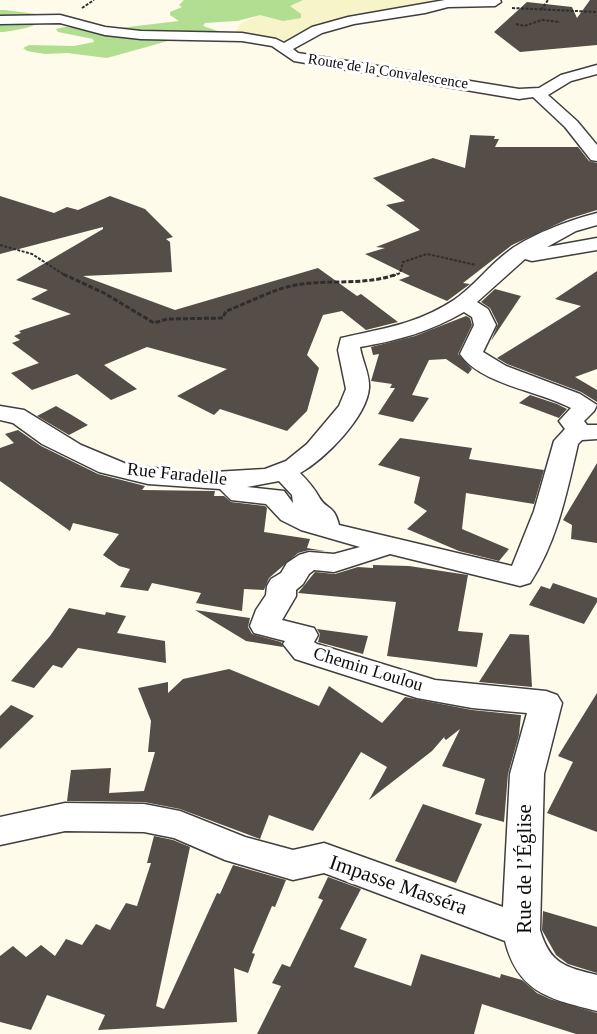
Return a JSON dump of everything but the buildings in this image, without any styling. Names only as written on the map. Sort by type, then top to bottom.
[{"type":"street","points":[[283,49],[317,30],[353,20],[448,3],[501,4]]},
{"type":"street","name":"Route de la Convalescence","points":[[0,20],[38,17],[60,19],[105,31],[268,40],[294,57],[355,65],[519,94],[537,93],[566,78],[597,69]]},
{"type":"street","points":[[537,93],[571,124],[597,156]]},
{"type":"street","name":"Rue Faradelle","points":[[0,413],[17,414],[48,438],[109,468],[159,477],[234,481],[284,471],[298,464],[330,435],[357,394],[358,382],[348,352],[349,343],[400,333],[428,323],[462,304],[505,264],[569,227],[597,219]]},
{"type":"street","points":[[505,264],[597,244]]},
{"type":"street","points":[[462,304],[476,308],[484,318],[486,325],[471,354],[496,372],[555,392],[586,406],[571,421],[589,432]]},
{"type":"street","points":[[234,481],[233,488],[240,494],[275,497],[290,515],[326,530],[520,577],[534,554],[544,528],[566,441],[576,433],[589,432]]},
{"type":"street","points":[[284,471],[294,483],[300,486],[305,494],[306,502],[323,514],[326,530]]},
{"type":"street","name":"Chemin Loulou","points":[[387,545],[367,554],[334,563],[309,561],[297,568],[293,578],[281,586],[281,596],[271,610],[266,626],[303,635],[298,644],[306,652],[371,671],[399,682],[479,698],[546,703]]},
{"type":"street","name":"Rue de l’Église","points":[[546,703],[527,774],[521,930],[528,955],[538,969],[559,983],[597,993]]},
{"type":"street","name":"Impasse Masséra","points":[[0,831],[65,817],[144,818],[180,825],[238,850],[293,865],[324,858],[375,874],[521,930]]},
{"type":"path","points":[[541,10],[548,0]]},
{"type":"path","points":[[501,4],[541,10],[597,12]]},
{"type":"path","points":[[548,20],[555,11]]},
{"type":"path","points":[[516,24],[524,26],[548,20],[560,22]]},
{"type":"path","points":[[0,245],[32,254],[72,280],[104,293],[154,323],[167,318],[222,318],[226,311],[294,285],[349,280],[380,281],[400,273],[404,262],[427,254],[505,264]]},
{"type":"shaded area","points":[[288,0],[479,0],[347,19],[285,45],[274,39],[234,35],[240,24]]},
{"type":"green space","points":[[184,0],[303,0],[290,6],[301,14],[301,18],[283,21],[260,15],[237,21],[205,23],[203,26],[224,33],[223,40],[168,41],[107,58],[67,53],[45,54],[27,51],[23,48],[29,45],[74,46],[94,42],[93,39],[58,32],[56,29],[64,27],[119,28],[179,21],[170,15],[170,12],[182,7],[179,5]]},
{"type":"green space","points":[[0,10],[52,16],[28,27],[0,32]]}]
